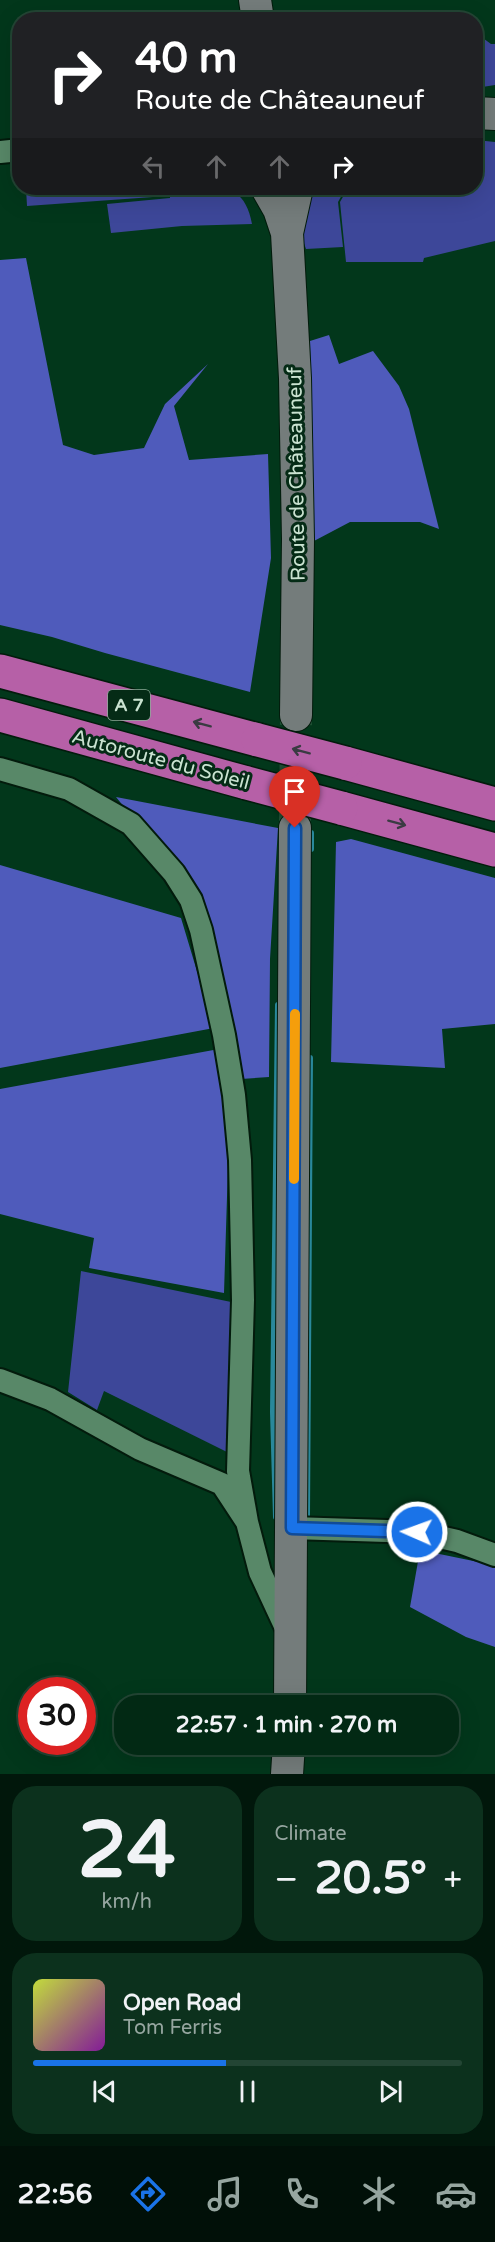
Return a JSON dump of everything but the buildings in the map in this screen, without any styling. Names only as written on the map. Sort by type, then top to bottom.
[{"type":"highway","name":"A 7","points":[[0,671],[495,804]]},
{"type":"highway","name":"Autoroute du Soleil","points":[[0,715],[495,850]]},
{"type":"main road","name":"Route de Châteauneuf","points":[[271,195],[279,209],[287,233],[295,378],[298,539],[296,715]]},
{"type":"main road","name":"Route de Châteauneuf","points":[[287,233],[295,195]]},
{"type":"main road","points":[[290,1695],[295,828]]},
{"type":"main road","points":[[287,1774],[288,1755]]},
{"type":"street","points":[[0,769],[69,789],[131,824],[174,873],[191,900],[201,930],[224,1035],[234,1095],[240,1160],[243,1300],[238,1471],[247,1522],[260,1572],[289,1634]]},
{"type":"street","points":[[0,1380],[50,1400],[140,1449],[222,1484],[247,1522]]},
{"type":"street","points":[[292,1528],[417,1532],[457,1541],[495,1556]]},
{"type":"shaded area","points":[[483,38],[495,44],[495,85],[483,87]]},
{"type":"shaded area","points":[[483,141],[495,142],[495,241],[424,258],[423,262],[346,262],[340,202],[344,195],[483,195]]},
{"type":"shaded area","points":[[26,195],[167,196],[27,206]]},
{"type":"shaded area","points":[[170,195],[238,195],[248,209],[252,224],[182,226],[111,233],[107,204],[170,198]]},
{"type":"shaded area","points":[[307,195],[342,195],[338,202],[343,247],[306,249],[301,235]]},
{"type":"shaded area","points":[[26,258],[63,445],[94,455],[144,448],[165,404],[208,364],[174,406],[189,460],[268,454],[271,558],[250,692],[52,637],[0,625],[0,260]]},
{"type":"shaded area","points":[[329,335],[339,364],[373,351],[399,386],[409,409],[439,529],[420,522],[350,522],[314,541],[310,341]]},
{"type":"shaded area","points":[[116,797],[278,828],[270,959],[269,1077],[241,1079],[209,916],[198,893]]},
{"type":"shaded area","points":[[351,839],[495,878],[495,1024],[442,1029],[445,1068],[331,1062],[336,842]]},
{"type":"shaded area","points":[[0,865],[181,918],[214,1028],[0,1068]]},
{"type":"shaded area","points":[[219,1049],[228,1165],[224,1293],[89,1268],[94,1238],[0,1214],[0,1089]]},
{"type":"shaded area","points":[[81,1271],[236,1303],[229,1453],[104,1391],[97,1410],[68,1392]]},
{"type":"shaded area","points":[[420,1550],[488,1564],[495,1568],[495,1647],[466,1637],[410,1607]]},
{"type":"waterway","points":[[311,833],[311,849]]},
{"type":"waterway","points":[[276,1517],[273,1412],[278,1005]]},
{"type":"waterway","points":[[307,1516],[310,1058]]},
{"type":"tunnel","points":[[295,821],[296,715]]},
{"type":"slow traffic","points":[[294,1179],[295,1014]]},
{"type":"route","points":[[295,828],[292,1528],[417,1532]]}]
